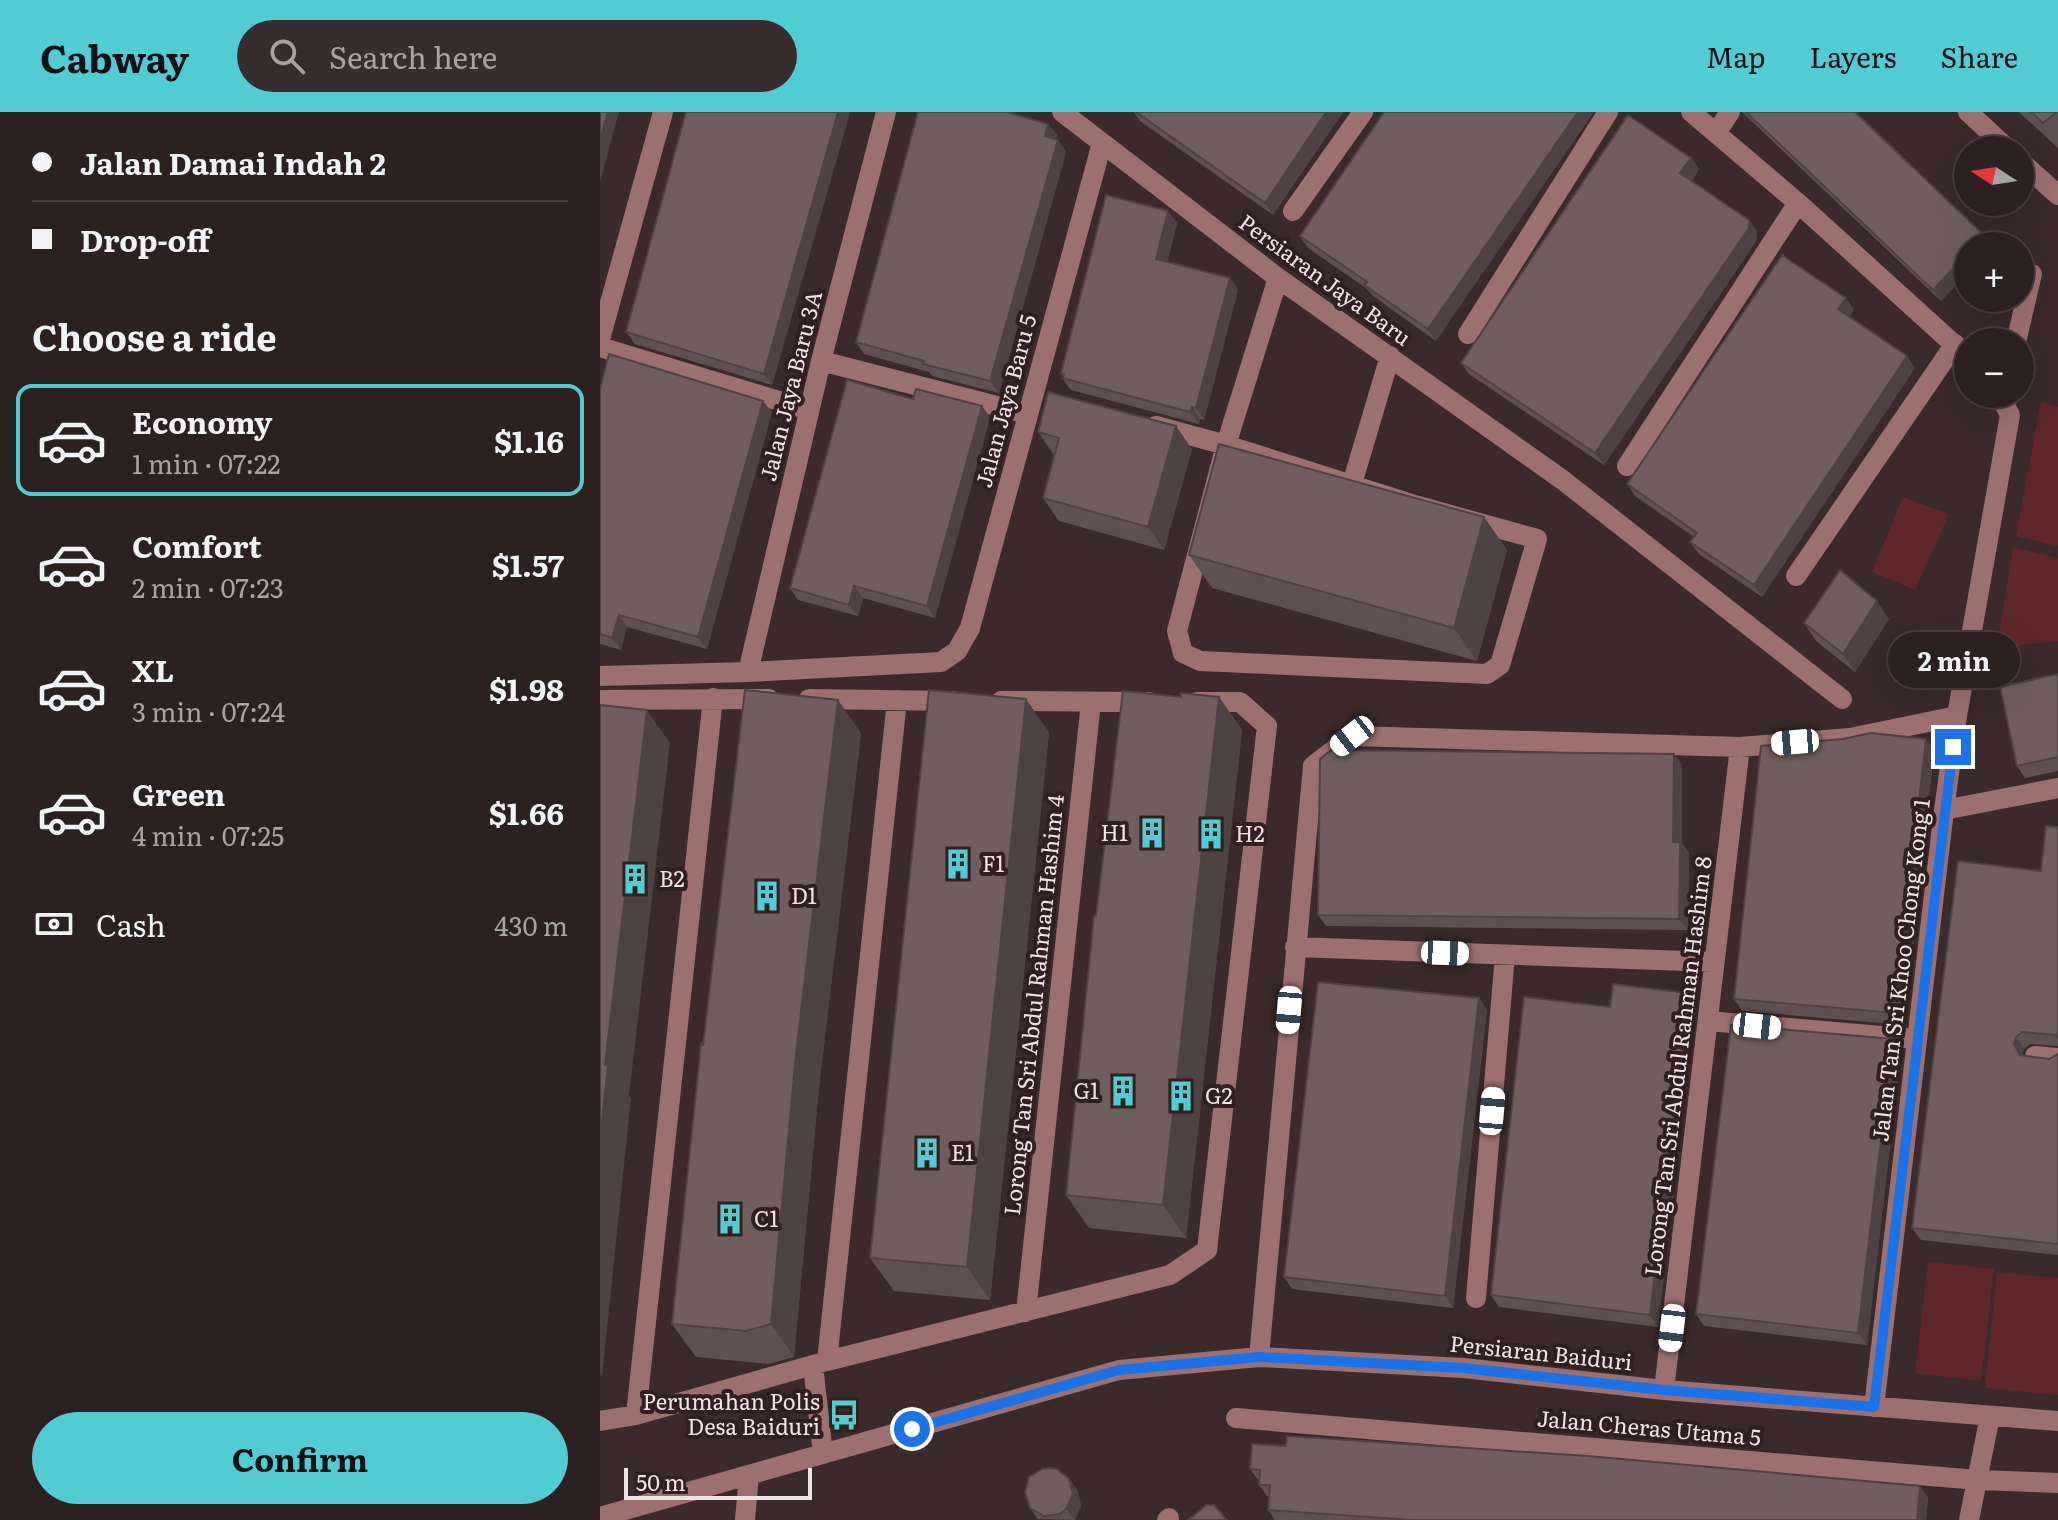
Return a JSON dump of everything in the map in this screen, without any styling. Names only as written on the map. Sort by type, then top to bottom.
[{"type":"street","points":[[600,339],[663,112]]},
{"type":"street","name":"Jalan Jaya Baru 3A","points":[[748,672],[821,361],[886,112]]},
{"type":"street","name":"Persiaran Jaya Baru","points":[[1062,112],[1278,278],[1564,481],[1842,699]]},
{"type":"street","points":[[1293,211],[1363,112]]},
{"type":"street","points":[[1468,334],[1608,112]]},
{"type":"street","points":[[1691,112],[1798,203],[1954,345]]},
{"type":"street","points":[[1716,133],[1730,112]]},
{"type":"street","points":[[1968,112],[1994,136]]},
{"type":"street","name":"Jalan Jaya Baru 5","points":[[748,672],[941,662],[957,651],[970,628],[1028,414],[1040,395],[1102,143]]},
{"type":"street","points":[[2034,174],[2058,195]]},
{"type":"street","points":[[1627,466],[1798,203]]},
{"type":"street","points":[[1130,419],[1226,445],[1537,539],[1500,665],[1487,674],[1200,661],[1183,653],[1177,631],[1226,445],[1278,278]]},
{"type":"street","points":[[600,347],[809,410]]},
{"type":"street","points":[[1352,484],[1390,356]]},
{"type":"street","points":[[821,361],[1028,414]]},
{"type":"street","points":[[1796,576],[1954,361]]},
{"type":"street","name":"Jalan Tan Sri Khoo Chong Kong 1","points":[[1874,1407],[1944,810],[1957,716],[2010,415],[2007,408]]},
{"type":"street","points":[[600,676],[748,672]]},
{"type":"street","points":[[636,1415],[713,698]]},
{"type":"street","points":[[600,700],[1240,702],[1267,726],[1207,1250],[1170,1275],[820,1363],[636,1415],[600,1421]]},
{"type":"street","points":[[823,1454],[820,1363],[897,700]]},
{"type":"street","name":"Lorong Tan Sri Abdul Rahman Hashim 4","points":[[1026,1312],[1091,702]]},
{"type":"street","points":[[1259,1357],[1313,766],[1352,736],[1740,747],[1850,738],[1957,716]]},
{"type":"street","name":"Lorong Tan Sri Abdul Rahman Hashim 8","points":[[1664,1390],[1740,747]]},
{"type":"street","points":[[1944,810],[2058,788]]},
{"type":"street","points":[[1295,947],[1714,962]]},
{"type":"street","points":[[1476,1298],[1505,955]]},
{"type":"street","points":[[1708,1021],[1916,1039]]},
{"type":"street","points":[[2035,1056],[2058,1058]]},
{"type":"street","name":"Persiaran Baiduri","points":[[600,1517],[1119,1370],[1259,1357],[1463,1368],[1664,1390],[2058,1421]]},
{"type":"street","points":[[1969,1520],[1990,1416]]},
{"type":"street","name":"Jalan Cheras Utama 5","points":[[1236,1418],[1978,1480],[2058,1483]]},
{"type":"street","points":[[745,1520],[749,1476]]},
{"type":"shaded area","points":[[2041,402],[2058,407],[2058,546],[2016,536]]},
{"type":"shaded area","points":[[1903,497],[1949,514],[1915,590],[1872,572]]},
{"type":"shaded area","points":[[2013,547],[2058,558],[2058,641],[1997,648]]},
{"type":"shaded area","points":[[1928,1262],[1994,1269],[1981,1381],[1915,1373]]},
{"type":"shaded area","points":[[1997,1272],[2058,1278],[2058,1395],[1985,1388]]},
{"type":"building","points":[[600,112],[608,112],[600,140]]},
{"type":"building","points":[[686,112],[838,112],[764,374],[626,332]]},
{"type":"building","points":[[918,112],[1007,112],[1048,124],[1045,136],[1058,140],[990,381],[923,364],[924,361],[856,342]]},
{"type":"building","points":[[1136,112],[1326,112],[1265,203]]},
{"type":"building","points":[[1384,112],[1578,112],[1428,329],[1300,236]]},
{"type":"building","points":[[1746,112],[1855,112],[1954,206],[1954,216],[1964,216],[1981,232],[1954,232],[1954,267],[1933,290]]},
{"type":"building","points":[[2031,112],[2057,112],[2043,123]]},
{"type":"building","points":[[1628,115],[1691,158],[1680,173],[1749,220],[1749,228],[1595,453],[1461,363]]},
{"type":"building","points":[[1106,195],[1168,211],[1156,259],[1230,278],[1196,408],[1192,407],[1190,412],[1062,378]]},
{"type":"building","points":[[1782,255],[1846,298],[1838,309],[1907,356],[1754,585],[1690,542],[1697,533],[1627,484]]},
{"type":"building","points":[[609,354],[763,401],[698,637],[619,615],[612,638],[600,634],[600,389]]},
{"type":"building","points":[[847,380],[913,399],[916,389],[982,406],[927,606],[854,586],[849,605],[790,588]]},
{"type":"building","points":[[1048,392],[1176,426],[1148,527],[1043,498],[1059,438],[1038,432]]},
{"type":"building","points":[[1219,444],[1484,517],[1454,628],[1189,555]]},
{"type":"building","points":[[1840,570],[1877,601],[1843,654],[1804,623]]},
{"type":"building","points":[[2058,674],[2058,757],[2017,766],[2000,687]]},
{"type":"building","points":[[745,690],[838,700],[796,1054],[771,1324],[746,1331],[672,1324],[701,1044]]},
{"type":"building","points":[[929,690],[1026,699],[967,1267],[870,1258]]},
{"type":"building","points":[[1123,691],[1219,697],[1163,1205],[1066,1195],[1094,916]]},
{"type":"building","points":[[600,705],[647,710],[605,1065],[608,1065],[600,1139]]},
{"type":"building","points":[[1871,733],[1926,739],[1895,1013],[1734,999],[1761,746],[1843,739]]},
{"type":"building","points":[[1331,750],[1674,754],[1673,842],[1680,842],[1679,919],[1318,915],[1320,759]]},
{"type":"building","points":[[2046,826],[2058,827],[2058,1037],[2022,1032],[2014,1044],[2020,1055],[2049,1059],[2058,1054],[2058,1244],[1912,1228],[1958,861],[2041,871]]},
{"type":"building","points":[[1318,982],[1479,998],[1445,1296],[1284,1277]]},
{"type":"building","points":[[1613,984],[1688,993],[1650,1315],[1491,1295],[1524,997],[1610,1007]]},
{"type":"building","points":[[1731,1025],[1893,1039],[1858,1333],[1696,1314]]},
{"type":"building","points":[[1287,1436],[1588,1456],[1920,1486],[1917,1520],[1413,1520],[1268,1510],[1270,1485],[1259,1485],[1260,1470],[1250,1469],[1252,1444],[1286,1446]]},
{"type":"building","points":[[1050,1468],[1057,1469],[1069,1479],[1073,1494],[1060,1514],[1044,1516],[1030,1508],[1025,1492],[1029,1477]]},
{"type":"building","points":[[1206,1505],[1214,1505],[1227,1520],[1188,1520]]},
{"type":"place","name":"H1","points":[[1152,833]]},
{"type":"place","name":"H2","points":[[1211,834]]},
{"type":"place","name":"F1","points":[[958,864]]},
{"type":"place","name":"B2","points":[[635,879]]},
{"type":"place","name":"D1","points":[[767,896]]},
{"type":"place","name":"G1","points":[[1123,1091]]},
{"type":"place","name":"G2","points":[[1181,1096]]},
{"type":"place","name":"E1","points":[[927,1153]]},
{"type":"place","name":"C1","points":[[730,1219]]},
{"type":"place","name":"Perumahan Polis Desa Baiduri","points":[[844,1415]]},
{"type":"route","points":[[912,1429],[1119,1370],[1259,1357],[1463,1368],[1664,1390],[1874,1407],[1953,747]]}]
